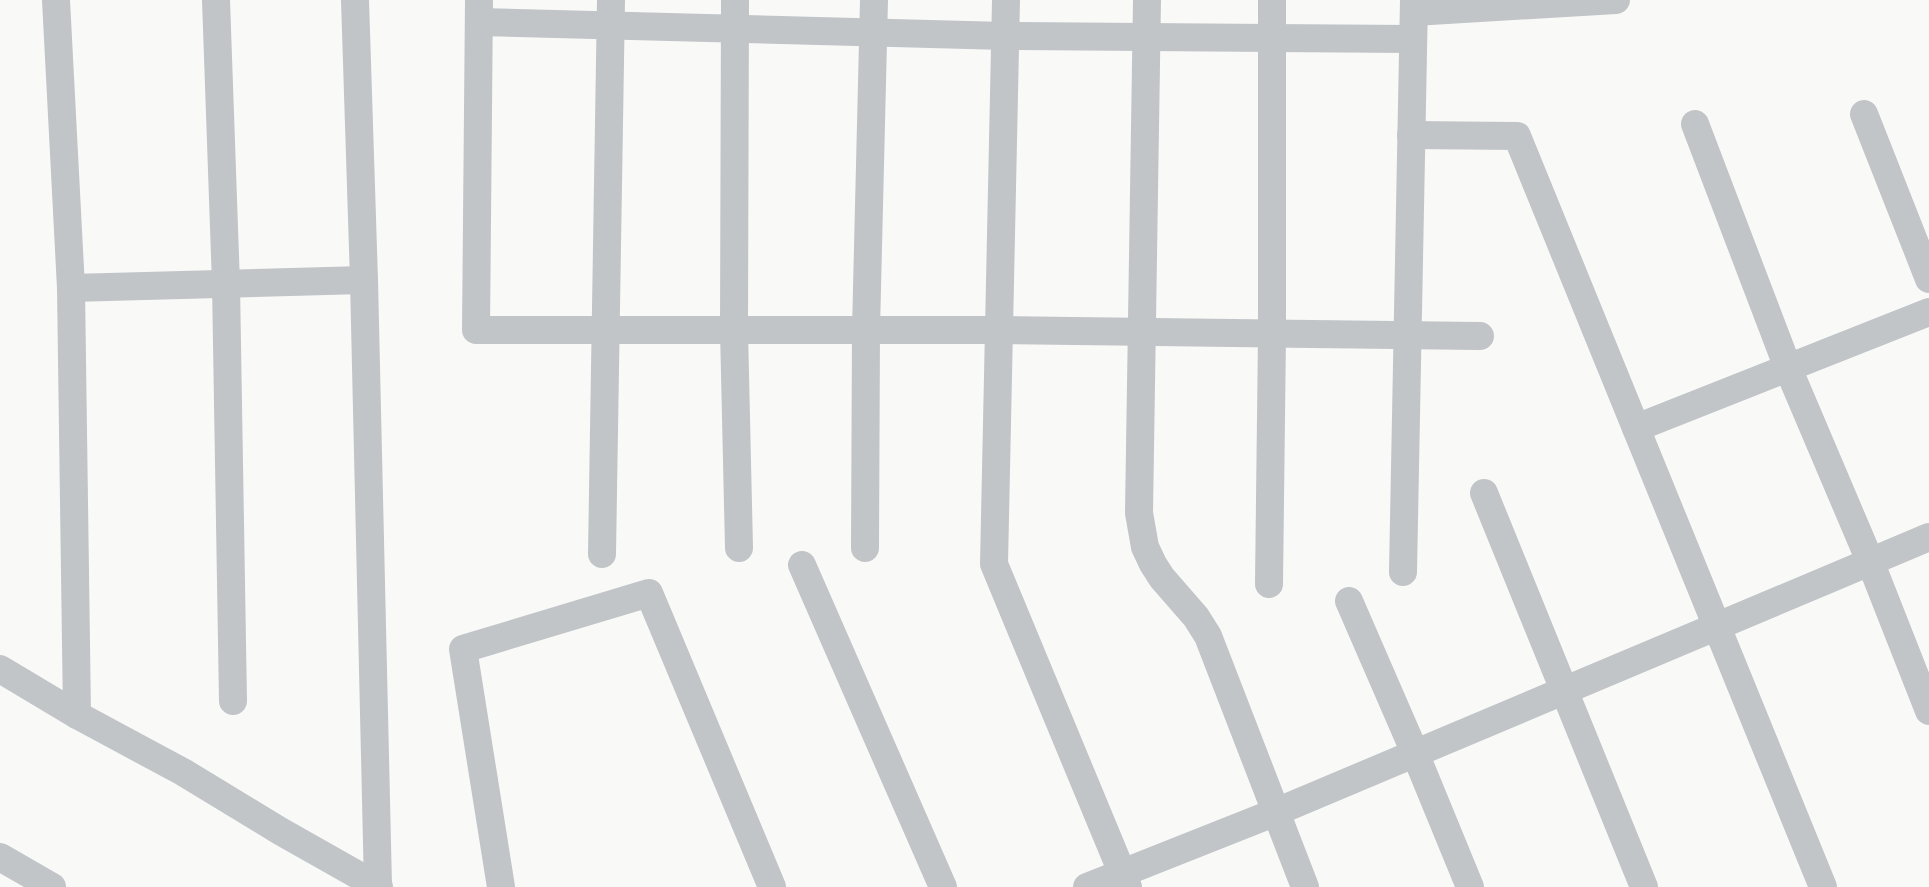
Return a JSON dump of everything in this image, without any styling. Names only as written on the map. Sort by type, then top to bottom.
[{"type":"street","points":[[56,0],[71,288],[77,715]]},
{"type":"street","points":[[216,0],[226,284],[234,701]]},
{"type":"street","points":[[355,0],[364,280],[378,887]]},
{"type":"street","points":[[735,0],[734,330],[739,548]]},
{"type":"street","points":[[865,548],[866,330],[874,0]]},
{"type":"street","points":[[1006,0],[994,564],[1125,880]]},
{"type":"street","points":[[1147,0],[1139,513],[1145,547],[1162,578],[1196,617],[1208,636],[1305,887]]},
{"type":"street","points":[[1269,584],[1272,334],[1272,0]]},
{"type":"street","points":[[1480,336],[999,330],[476,330],[479,11],[610,13],[734,28],[1005,36],[1272,39],[1414,17],[1616,0]]},
{"type":"street","points":[[602,554],[607,330],[610,13]]},
{"type":"street","points":[[1403,572],[1414,17]]},
{"type":"street","points":[[1864,114],[1929,279]]},
{"type":"street","points":[[1695,124],[1788,368],[1870,561],[1929,711]]},
{"type":"street","points":[[1411,135],[1517,136],[1823,887]]},
{"type":"street","points":[[71,288],[364,280]]},
{"type":"street","points":[[1636,428],[1929,312]]},
{"type":"street","points":[[1484,493],[1644,887]]},
{"type":"street","points":[[1087,887],[1125,880],[1276,812],[1929,537]]},
{"type":"street","points":[[802,565],[943,887]]},
{"type":"street","points":[[501,887],[463,649],[649,593],[772,887]]},
{"type":"street","points":[[1349,601],[1415,753],[1470,887]]},
{"type":"street","points":[[0,669],[77,715],[183,772],[280,831],[378,887]]},
{"type":"street","points":[[0,857],[52,887]]}]
